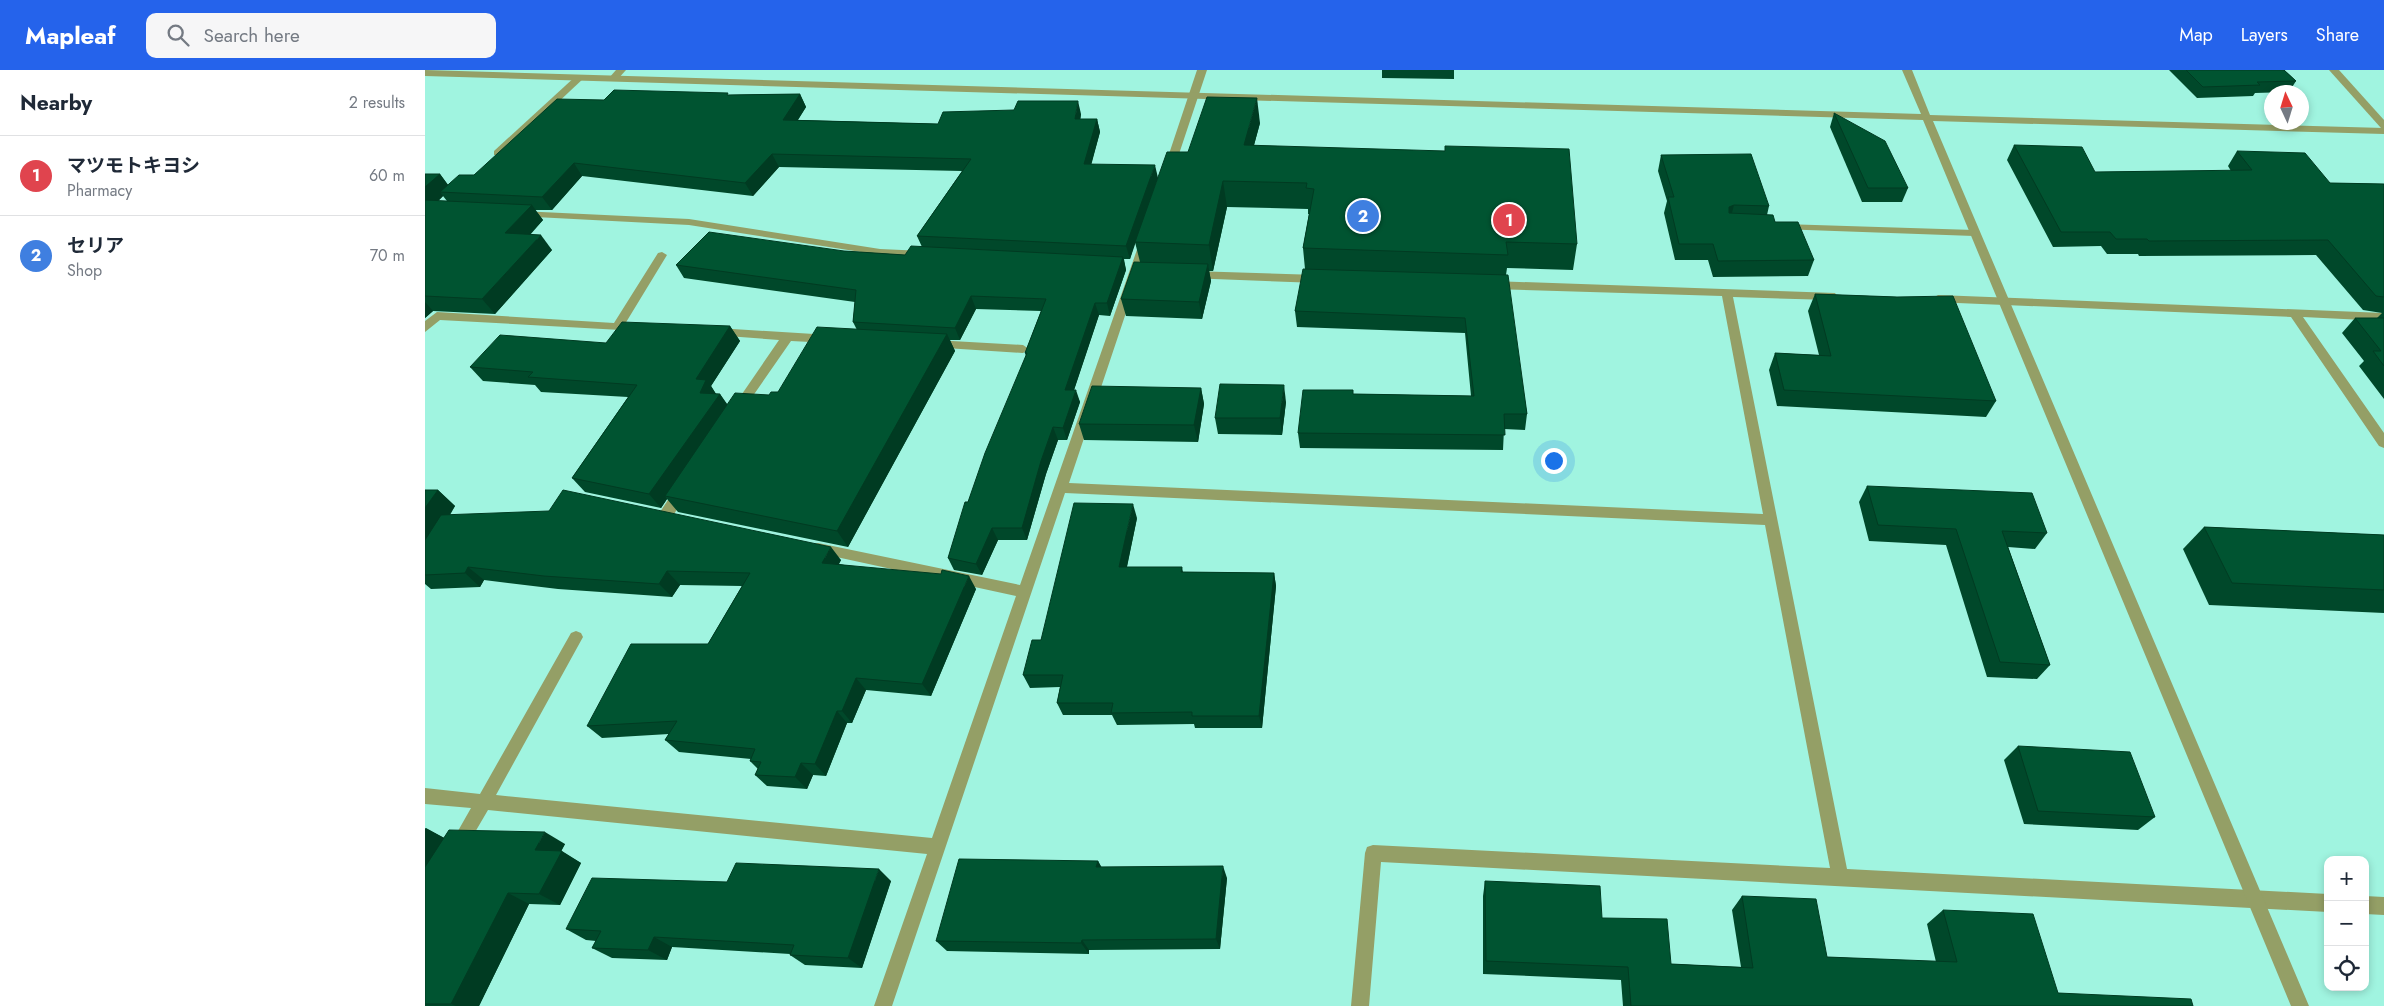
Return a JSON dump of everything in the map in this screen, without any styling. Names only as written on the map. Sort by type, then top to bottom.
[{"type":"street","points":[[614,78],[621,70]]},
{"type":"street","points":[[1165,180],[1202,70]]},
{"type":"street","points":[[1907,70],[2002,302],[2300,1006]]},
{"type":"street","points":[[2334,70],[2384,126]]},
{"type":"street","points":[[425,73],[535,73],[580,77],[2384,131]]},
{"type":"street","points":[[487,163],[580,77]]},
{"type":"street","points":[[505,213],[689,222],[880,252],[938,255]]},
{"type":"street","points":[[883,1006],[1149,227]]},
{"type":"street","points":[[1769,227],[1974,233]]},
{"type":"street","points":[[617,327],[662,255]]},
{"type":"street","points":[[1184,274],[1332,280]]},
{"type":"street","points":[[1480,284],[1845,296]]},
{"type":"street","points":[[1727,293],[1840,878]]},
{"type":"street","points":[[1924,299],[2384,317]]},
{"type":"street","points":[[2294,313],[2384,444]]},
{"type":"street","points":[[425,328],[437,316],[646,328]]},
{"type":"street","points":[[703,332],[846,340]]},
{"type":"street","points":[[732,418],[787,336]]},
{"type":"street","points":[[925,344],[1023,348]]},
{"type":"street","points":[[685,520],[660,515],[693,475]]},
{"type":"street","points":[[1061,488],[1772,520]]},
{"type":"street","points":[[801,544],[1025,592]]},
{"type":"street","points":[[450,858],[484,802],[576,637]]},
{"type":"street","points":[[425,796],[938,847]]},
{"type":"street","points":[[1360,1006],[1373,853],[2324,903]]},
{"type":"street","points":[[2369,905],[2384,906]]},
{"type":"building","points":[[2186,70],[2284,70],[2296,81],[2257,82],[2260,85],[2203,87]]},
{"type":"building","points":[[614,90],[728,93],[727,95],[800,94],[783,120],[938,124],[943,112],[1014,110],[1018,101],[1078,101],[1075,119],[1097,119],[1084,164],[1155,165],[1126,246],[917,236],[971,159],[772,154],[745,183],[574,163],[542,197],[440,192],[459,175],[474,175],[557,99],[604,100]]},
{"type":"building","points":[[1207,97],[1257,98],[1244,145],[1445,151],[1445,146],[1569,149],[1577,244],[1506,242],[1508,255],[1303,248],[1314,189],[1306,188],[1307,183],[1223,181],[1209,245],[1135,242],[1167,152],[1188,152]]},
{"type":"building","points":[[1834,113],[1885,141],[1908,188],[1868,188]]},
{"type":"building","points":[[2014,145],[2082,147],[2095,172],[2252,170],[2237,151],[2305,153],[2330,183],[2384,184],[2384,297],[2376,296],[2328,240],[2149,241],[2147,239],[2116,239],[2110,232],[2061,232]]},
{"type":"building","points":[[1751,154],[1769,206],[1734,205],[1729,207],[1729,213],[1773,215],[1775,222],[1798,222],[1814,260],[1718,261],[1713,244],[1679,244],[1668,197],[1674,197],[1661,155]]},
{"type":"building","points":[[425,174],[440,174],[425,187]]},
{"type":"building","points":[[425,200],[532,205],[505,233],[541,235],[482,299],[425,296]]},
{"type":"building","points":[[709,232],[844,251],[905,255],[911,246],[1123,257],[1107,303],[1095,303],[1065,390],[1076,390],[1063,428],[1053,427],[1022,528],[992,528],[976,564],[948,558],[965,502],[968,502],[985,453],[1027,353],[1025,353],[1046,299],[971,296],[955,328],[853,322],[856,290],[676,265]]},
{"type":"building","points":[[1134,262],[1208,264],[1199,302],[1121,299]]},
{"type":"building","points":[[1303,269],[1508,275],[1527,414],[1504,414],[1505,435],[1298,433],[1303,390],[1353,390],[1353,394],[1474,396],[1465,318],[1295,311]]},
{"type":"building","points":[[1815,294],[1897,297],[1953,296],[1996,401],[1784,390],[1775,353],[1831,356]]},
{"type":"building","points":[[2355,318],[2384,318],[2384,366],[2373,351],[2381,351]]},
{"type":"building","points":[[622,322],[730,326],[696,379],[706,380],[700,393],[720,394],[649,494],[572,478],[637,385],[528,377],[533,372],[470,367],[500,335],[606,343]]},
{"type":"building","points":[[817,327],[947,334],[837,531],[665,496],[735,393],[769,395],[771,392],[778,392]]},
{"type":"building","points":[[1220,384],[1284,385],[1280,418],[1215,418]]},
{"type":"building","points":[[1092,386],[1201,388],[1194,425],[1079,424]]},
{"type":"building","points":[[1867,486],[2032,493],[2047,533],[2002,531],[2050,665],[2000,662],[1956,529],[1878,525]]},
{"type":"building","points":[[425,490],[438,490],[425,508]]},
{"type":"building","points":[[563,490],[831,547],[822,563],[941,574],[942,570],[969,576],[922,684],[856,678],[842,711],[837,711],[815,764],[801,763],[795,777],[755,775],[761,762],[750,761],[755,749],[665,740],[677,721],[587,726],[631,644],[708,644],[750,573],[667,571],[659,584],[544,576],[468,567],[465,573],[425,575],[425,540],[441,515],[549,511]]},
{"type":"building","points":[[1074,503],[1133,504],[1119,567],[1182,567],[1181,572],[1274,573],[1259,716],[1192,716],[1192,712],[1111,713],[1113,703],[1057,703],[1063,675],[1023,675],[1032,640],[1041,640]]},
{"type":"building","points":[[2204,527],[2384,535],[2384,590],[2232,583]]},
{"type":"building","points":[[2018,746],[2130,752],[2155,817],[2038,811]]},
{"type":"building","points":[[449,830],[545,832],[535,850],[562,851],[539,894],[508,893],[451,1004],[425,1004],[425,867]]},
{"type":"building","points":[[959,859],[1098,861],[1096,867],[1223,866],[1216,939],[1082,940],[1081,943],[936,941]]},
{"type":"building","points":[[736,863],[879,869],[848,958],[790,955],[794,945],[654,937],[648,950],[592,948],[601,931],[566,929],[592,878],[727,882]]},
{"type":"building","points":[[1485,881],[1600,886],[1602,918],[1667,919],[1671,964],[1753,968],[1742,896],[1816,899],[1827,957],[1957,962],[1943,910],[2033,914],[2058,993],[2191,999],[2193,1006],[1631,1006],[1628,967],[1486,961]]},
{"type":"place","name":"セリア","points":[[1363,216]]},
{"type":"place","name":"マツモトキヨシ","points":[[1509,220]]}]
